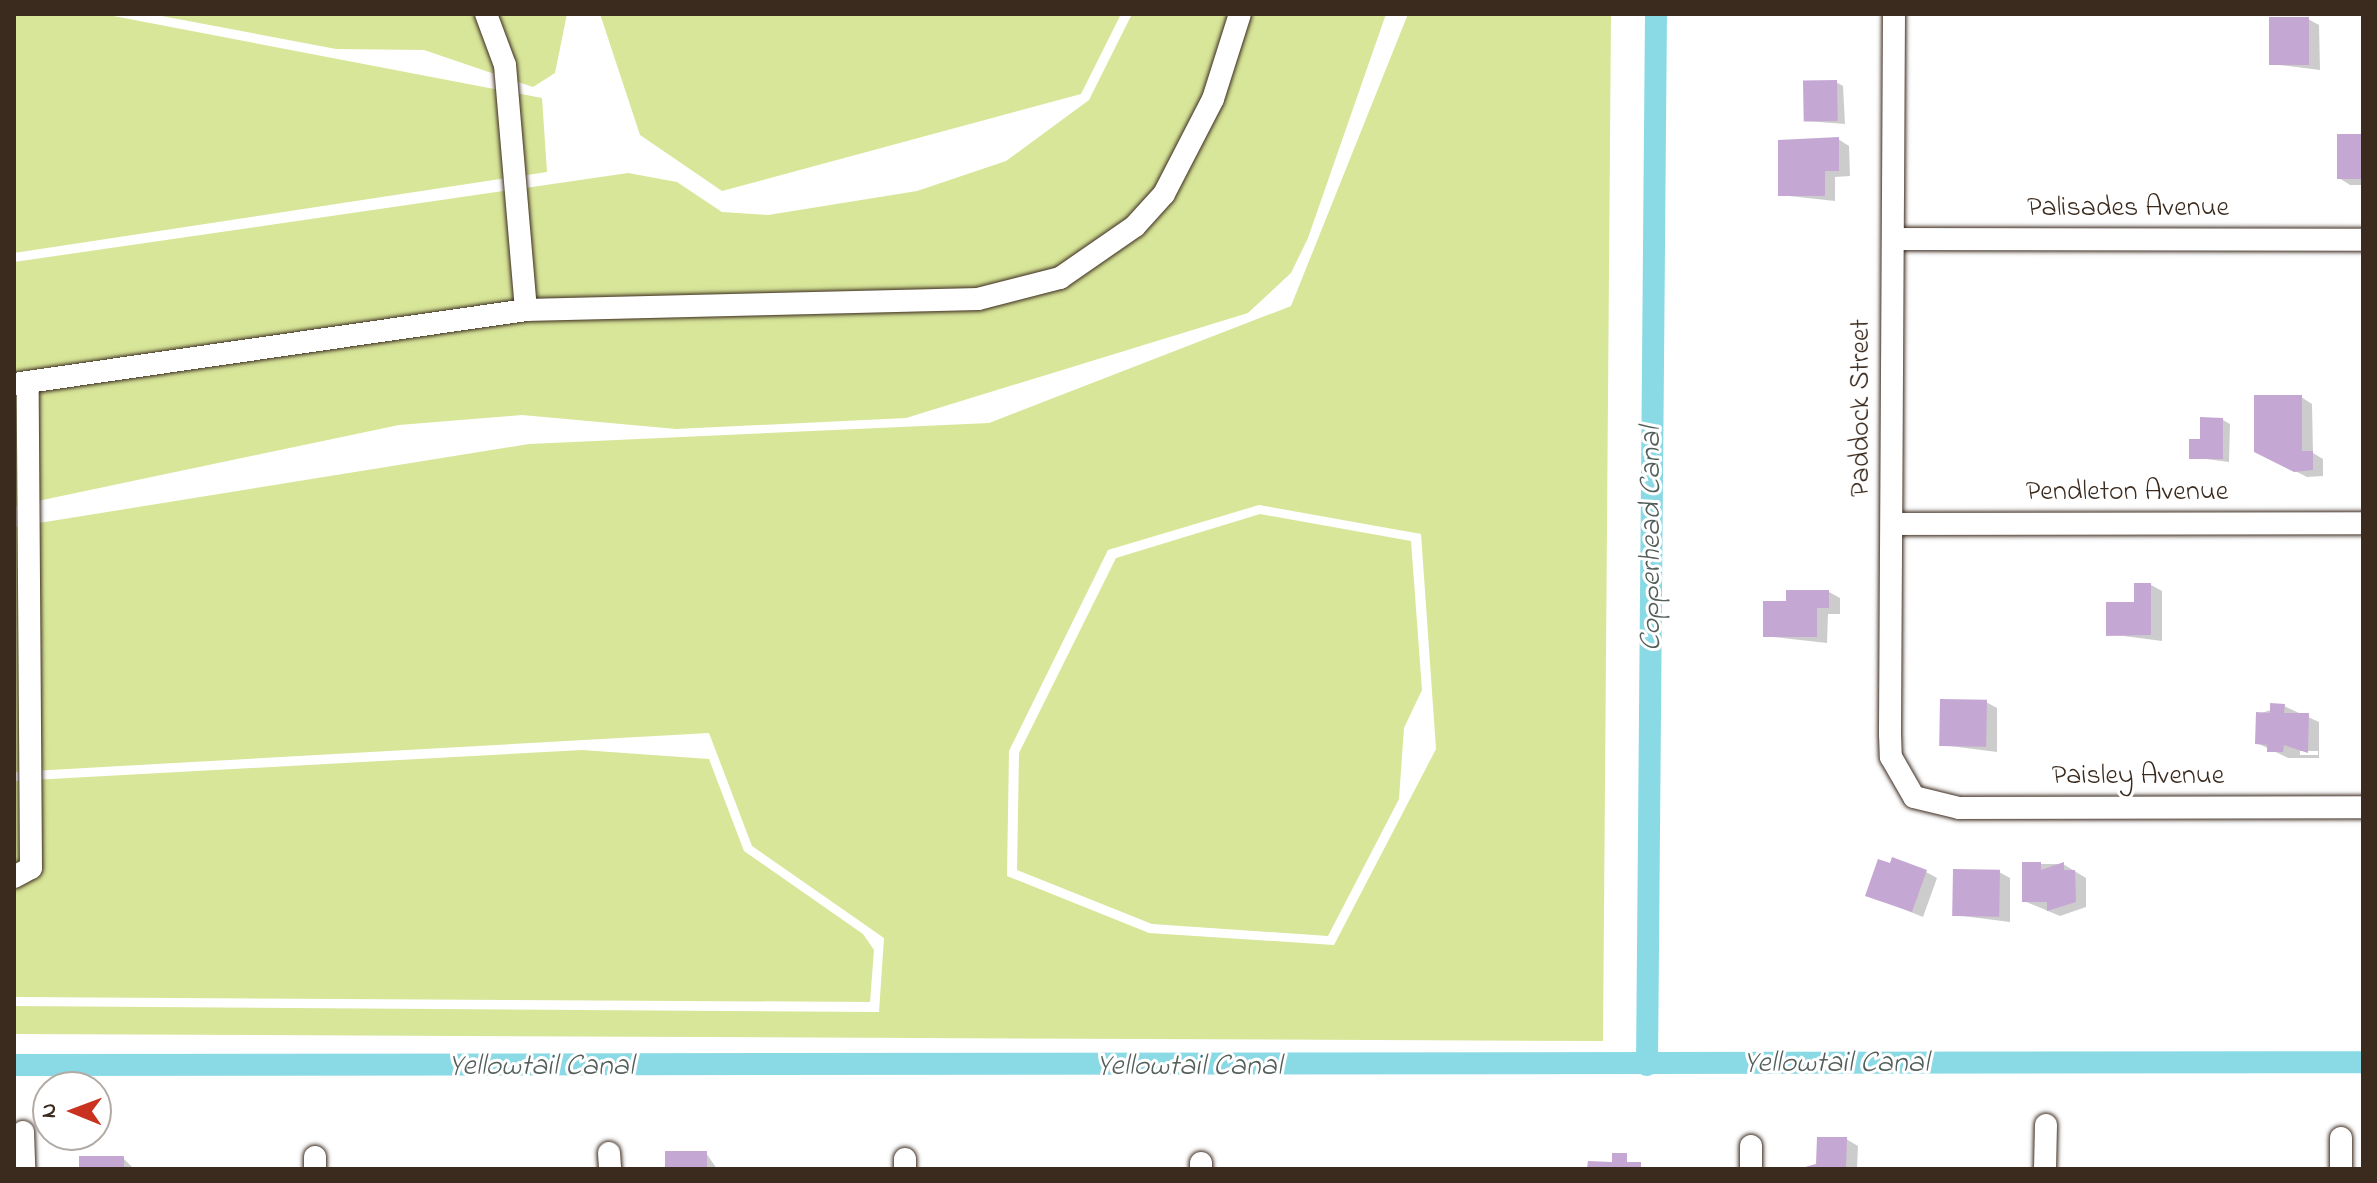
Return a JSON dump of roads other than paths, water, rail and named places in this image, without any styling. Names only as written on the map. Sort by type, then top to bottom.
[{"type":"street","points":[[486,14],[505,65],[526,310]]},
{"type":"street","points":[[14,877],[31,868],[21,383],[526,310],[978,299],[1060,278],[1135,226],[1164,194],[1213,99],[1240,14]]},
{"type":"street","name":"Paddock Street","points":[[1894,14],[1891,757],[1914,797]]},
{"type":"street","name":"Palisades Avenue","points":[[1893,239],[2363,240]]},
{"type":"street","name":"Pendleton Avenue","points":[[1892,524],[2363,523]]},
{"type":"street","name":"Paisley Avenue","points":[[1914,797],[1959,808],[2363,807]]},
{"type":"street","points":[[2045,1169],[2046,1125]]},
{"type":"street","points":[[23,1132],[24,1169]]},
{"type":"street","points":[[2341,1138],[2341,1169]]},
{"type":"waterway","name":"Copperhead Canal","points":[[1647,1065],[1656,14]]},
{"type":"waterway","name":"Yellowtail Canal","points":[[14,1065],[2363,1062]]}]
